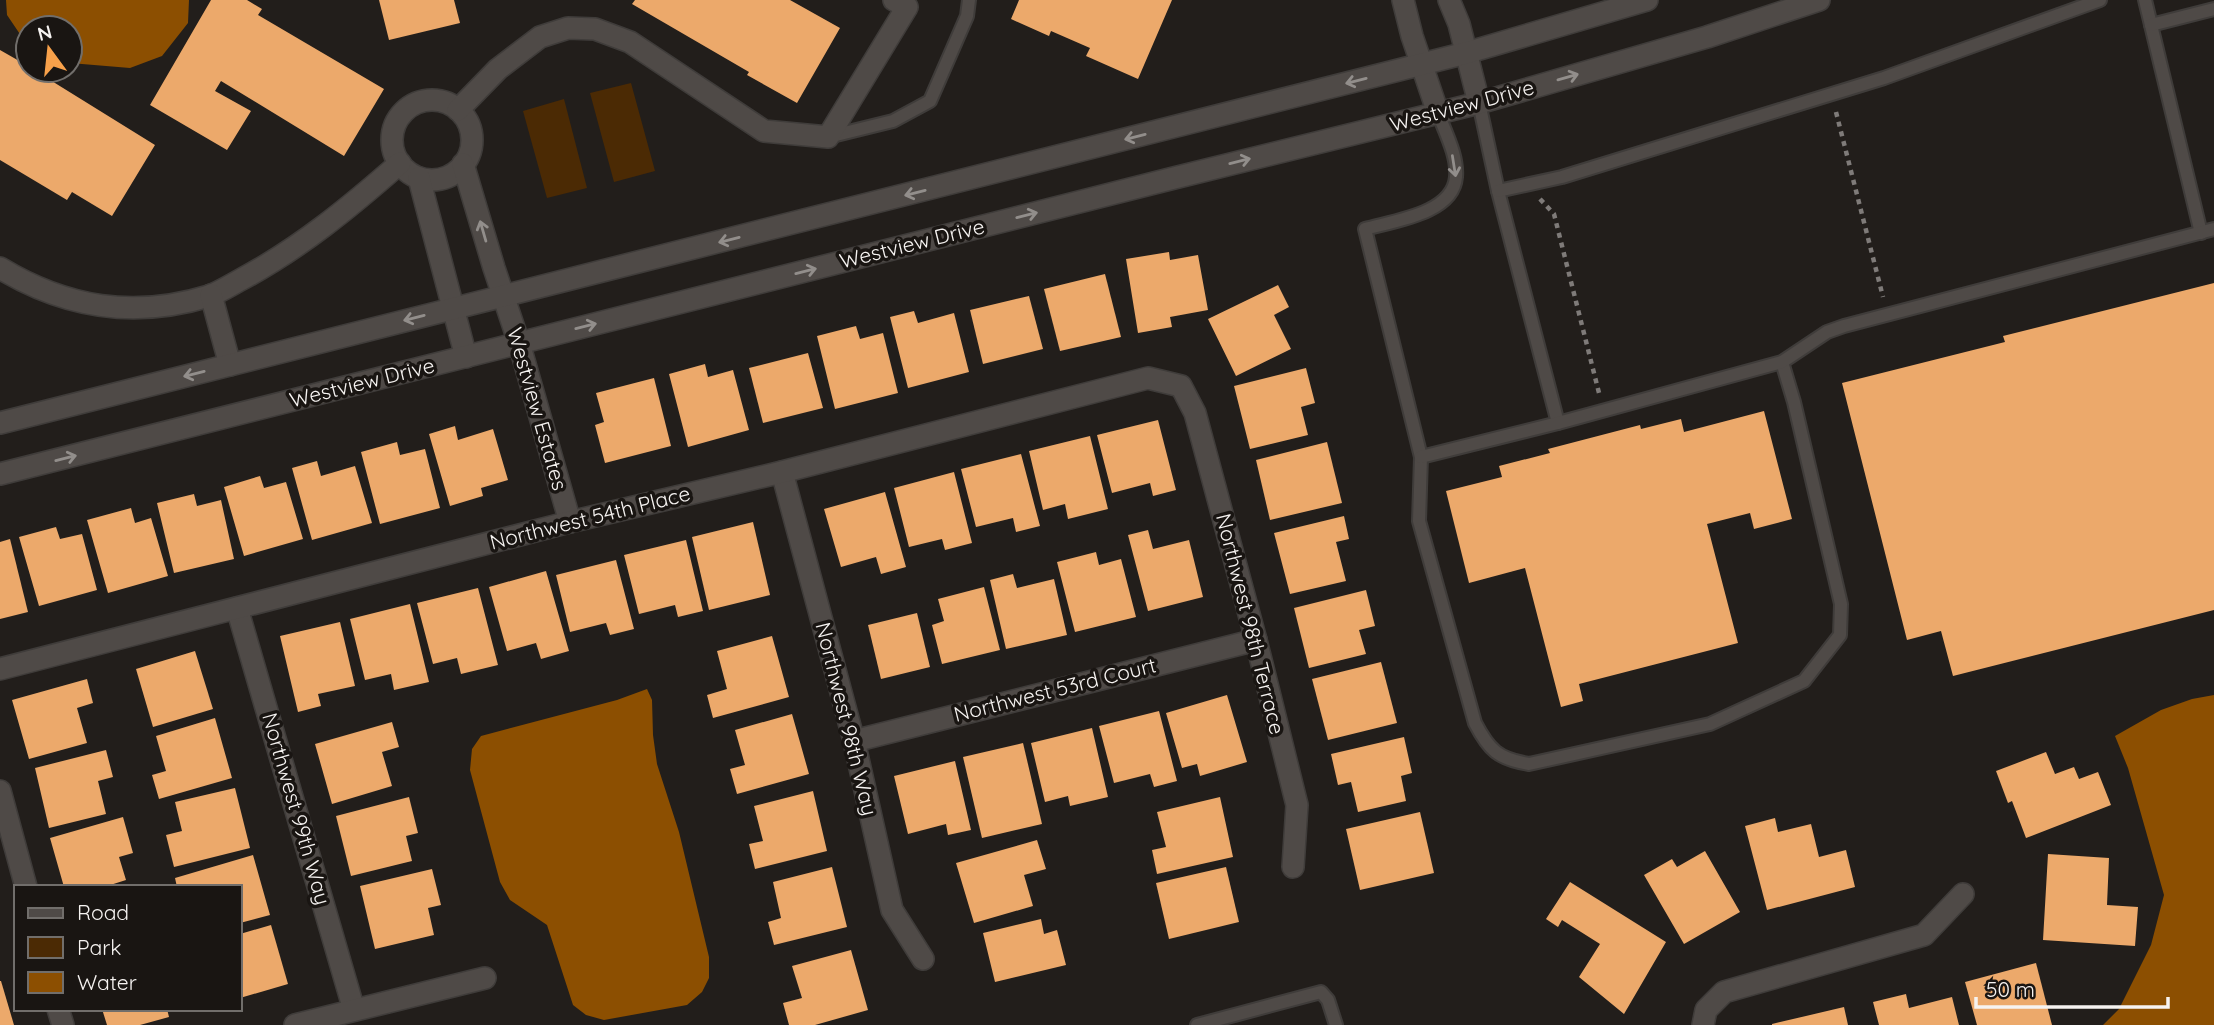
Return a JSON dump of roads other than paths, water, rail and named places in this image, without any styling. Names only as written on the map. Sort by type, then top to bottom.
[{"type":"street","points":[[1403,0],[1438,113]]},
{"type":"street","points":[[1449,0],[1479,103]]},
{"type":"street","points":[[0,423],[1466,53],[1647,0]]},
{"type":"street","name":"Westview Drive","points":[[0,474],[1479,103],[1707,37],[1819,0]]},
{"type":"street","points":[[458,110],[498,69],[540,37],[568,28],[595,29],[630,42],[764,131],[828,137],[903,2]]},
{"type":"street","points":[[422,101],[447,103],[458,110],[466,119],[472,142],[463,164],[454,173],[431,180],[408,172],[394,152],[392,139],[394,127],[401,115],[422,101]]},
{"type":"street","points":[[0,268],[66,299],[87,304],[129,309],[167,306],[211,295],[299,245],[400,163]]},
{"type":"street","name":"Westview Estates","points":[[463,164],[519,343],[570,522]]},
{"type":"street","points":[[419,178],[466,357]]},
{"type":"street","points":[[211,295],[230,365]]},
{"type":"street","name":"Northwest 54th Place","points":[[0,669],[570,522],[782,472],[1148,378],[1181,386]]},
{"type":"street","name":"Northwest 98th Terrace","points":[[1181,386],[1195,413],[1297,805],[1293,867]]},
{"type":"street","name":"Northwest 98th Way","points":[[782,472],[854,741],[892,910],[923,959]]},
{"type":"street","name":"Northwest 99th Way","points":[[237,608],[354,1010]]},
{"type":"street","name":"Northwest 53rd Court","points":[[854,741],[1256,640]]},
{"type":"street","points":[[0,791],[25,885]]},
{"type":"street","points":[[1704,1018],[1724,992],[1924,935],[1963,894]]},
{"type":"street","points":[[295,1025],[485,978]]},
{"type":"lane","points":[[828,137],[893,121],[930,101],[967,16],[969,0]]},
{"type":"lane","points":[[1499,191],[1562,177],[1884,78],[2100,0]]},
{"type":"lane","points":[[1422,457],[1558,424],[1782,362],[1827,332],[2207,231],[2145,0]]},
{"type":"lane","points":[[2151,25],[2214,9]]},
{"type":"lane","points":[[1479,103],[1558,424]]},
{"type":"lane","points":[[1438,113],[1451,148],[1456,178],[1449,194],[1431,211],[1365,229],[1422,457],[1419,521],[1475,723],[1487,745],[1508,761],[1529,764],[1710,724],[1804,681],[1840,635],[1841,604],[1794,402],[1782,362]]},
{"type":"lane","points":[[1197,1025],[1321,992],[1328,1000],[1336,1025]]},
{"type":"water","points":[[6,0],[189,0],[188,23],[162,56],[130,68],[84,64],[84,14],[14,14],[14,25],[7,15]]},
{"type":"water","points":[[647,689],[652,700],[657,764],[679,832],[709,957],[709,978],[702,992],[687,1005],[604,1020],[586,1015],[573,1005],[547,925],[510,900],[500,882],[470,770],[472,749],[481,736],[617,700]]},
{"type":"water","points":[[2214,695],[2214,1025],[2103,1025],[2119,1009],[2151,945],[2164,895],[2128,768],[2115,736],[2161,710],[2192,699]]}]
